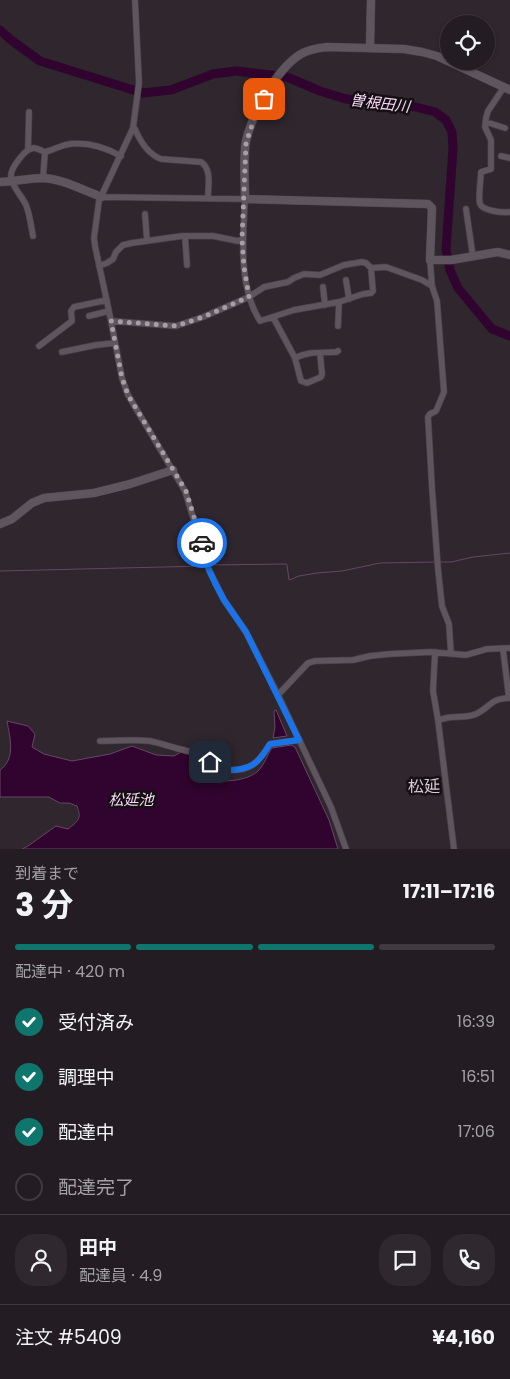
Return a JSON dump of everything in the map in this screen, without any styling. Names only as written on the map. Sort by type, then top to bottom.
[{"type":"street","points":[[135,0],[139,83],[133,128],[99,201],[94,238],[122,378],[128,395],[186,491],[209,570],[224,600],[246,632],[278,695],[331,807],[346,849]]},
{"type":"street","points":[[370,48],[371,0]]},
{"type":"street","points":[[111,321],[176,326],[203,317],[249,297],[264,287],[288,282],[304,274],[320,275],[344,265],[362,262],[371,268],[373,291],[339,302],[294,310],[260,321],[253,310],[249,297],[242,239],[246,143],[256,113],[272,85],[284,69],[300,54],[314,49],[370,48],[404,49],[422,52],[437,56],[507,88],[488,111],[486,122],[487,134],[490,140],[491,169],[481,172],[480,203],[483,208],[503,213],[510,212]]},
{"type":"street","points":[[28,150],[29,112]]},
{"type":"street","points":[[486,122],[504,128]]},
{"type":"street","points":[[133,128],[144,146],[157,157],[201,162],[204,164],[208,173],[208,198]]},
{"type":"street","points":[[33,236],[25,203],[12,181],[11,175],[12,170],[28,150],[34,148],[45,152],[64,145],[75,144],[96,146],[120,156]]},
{"type":"street","points":[[43,178],[45,152]]},
{"type":"street","points":[[501,156],[510,158]]},
{"type":"street","points":[[0,182],[43,178],[63,181],[87,192],[102,196],[428,204],[432,208],[432,286],[437,301],[444,392],[436,411],[428,417],[438,568],[442,606],[449,624],[451,654]]},
{"type":"street","points":[[466,208],[473,257]]},
{"type":"street","points":[[145,214],[146,241]]},
{"type":"street","points":[[99,266],[112,259],[122,245],[185,236],[213,236],[238,241],[242,239]]},
{"type":"street","points":[[185,236],[186,265]]},
{"type":"street","points":[[433,261],[473,257],[498,252],[510,255]]},
{"type":"street","points":[[371,268],[386,267],[422,280],[432,286]]},
{"type":"street","points":[[346,280],[349,299]]},
{"type":"street","points":[[323,287],[325,305]]},
{"type":"street","points":[[40,346],[72,321],[71,311],[74,307],[107,300]]},
{"type":"street","points":[[338,326],[339,302]]},
{"type":"street","points":[[89,316],[109,312]]},
{"type":"street","points":[[272,317],[295,358],[301,381],[308,383],[321,377],[320,354]]},
{"type":"street","points":[[62,352],[96,344],[115,343]]},
{"type":"street","points":[[295,358],[313,352],[320,354],[338,351]]},
{"type":"street","points":[[0,524],[12,519],[38,500],[44,498],[94,493],[173,470]]},
{"type":"street","points":[[438,720],[456,716],[464,718],[477,714],[491,702],[509,698],[503,648]]},
{"type":"street","points":[[278,695],[308,663],[315,661],[343,661],[389,654],[435,652],[466,655],[487,649],[510,648]]},
{"type":"street","points":[[435,652],[433,691],[454,849]]},
{"type":"street","points":[[100,740],[152,741],[186,751],[197,752],[204,755],[218,768],[226,770],[254,765],[270,744],[299,740]]},
{"type":"water","points":[[276,710],[287,736],[273,738],[275,727],[274,711]]},
{"type":"water","name":"松延池","points":[[7,721],[28,726],[35,734],[32,747],[44,754],[72,761],[110,754],[132,746],[156,755],[174,756],[181,752],[195,755],[201,769],[207,775],[226,781],[240,779],[253,774],[258,771],[272,748],[291,745],[295,747],[329,820],[338,849],[22,849],[56,826],[68,829],[77,822],[79,814],[77,806],[69,803],[60,803],[49,797],[0,797],[0,770],[8,760],[11,748]]},
{"type":"waterway","name":"曽根田川","points":[[0,30],[40,61],[143,93],[171,90],[213,74],[236,71],[287,77],[320,91],[346,99],[416,107],[435,112],[446,120],[452,132],[453,148],[446,250],[450,270],[458,288],[492,329],[510,336]]},
{"type":"waterway","points":[[440,562],[510,553]]},
{"type":"waterway","points":[[211,565],[286,564],[289,580],[299,576],[342,571],[380,563],[436,562]]},
{"type":"waterway","points":[[0,571],[204,566]]},
{"type":"way so far","points":[[202,543],[186,491],[128,395],[122,378],[111,321],[176,326],[203,317],[249,297],[242,239],[246,143],[249,130],[264,99]]},
{"type":"district","name":"松延","points":[[424,786]]},
{"type":"route","points":[[202,543],[209,570],[216,585],[246,632],[299,740],[270,744],[254,765],[245,768],[226,770],[218,768],[210,762]]}]
